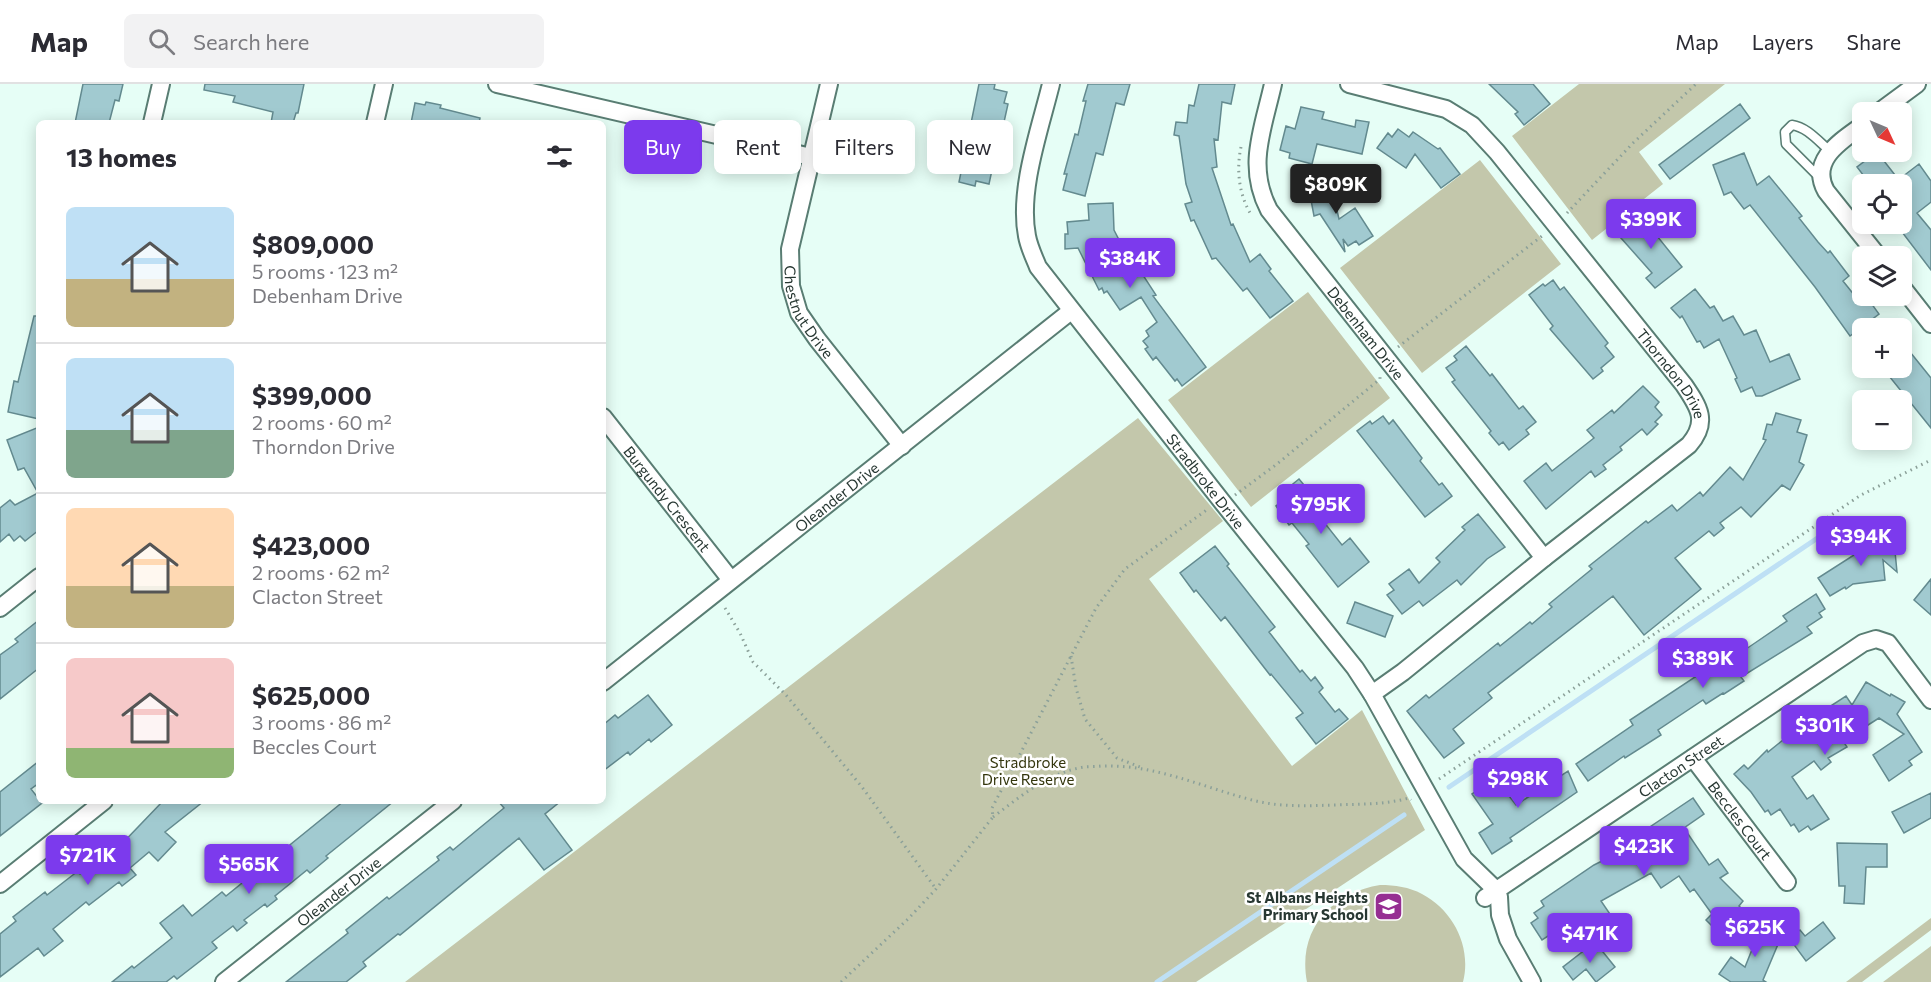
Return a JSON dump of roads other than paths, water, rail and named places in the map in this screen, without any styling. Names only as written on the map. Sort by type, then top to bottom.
[{"type":"street","points":[[153,120],[161,84]]},
{"type":"street","points":[[376,120],[384,84]]},
{"type":"street","points":[[497,84],[598,116],[811,157]]},
{"type":"street","name":"Chestnut Drive","points":[[828,84],[790,249],[791,286],[799,313],[817,339],[902,446]]},
{"type":"street","name":"Stradbroke Drive","points":[[1051,84],[1027,184],[1025,219],[1027,236],[1038,267],[1222,503],[1338,646],[1372,694],[1464,859],[1465,872],[1469,879],[1480,889],[1499,897],[1500,915],[1508,939],[1532,982]]},
{"type":"street","name":"Debenham Drive","points":[[1274,84],[1256,163],[1261,196],[1284,231],[1544,558]]},
{"type":"street","name":"Thorndon Drive","points":[[1349,84],[1446,109],[1472,125],[1534,197],[1684,385],[1695,402],[1701,424],[1689,445],[1403,672],[1372,694]]},
{"type":"street","points":[[1893,102],[1917,84]]},
{"type":"street","points":[[1852,133],[1824,159],[1821,176],[1826,191],[1870,246]]},
{"type":"street","points":[[1912,300],[1931,324]]},
{"type":"street","name":"Oleander Drive","points":[[606,680],[1071,311]]},
{"type":"street","name":"Burgundy Crescent","points":[[606,421],[731,580]]},
{"type":"street","points":[[0,608],[36,579]]},
{"type":"street","name":"Clacton Street","points":[[1491,894],[1863,643],[1876,639],[1892,648],[1931,700]]},
{"type":"street","name":"Beccles Court","points":[[1693,758],[1787,882]]},
{"type":"street","points":[[0,884],[100,804]]},
{"type":"street","name":"Oleander Drive","points":[[224,982],[449,804]]},
{"type":"lane","points":[[1821,176],[1786,144],[1785,132],[1792,125],[1796,125],[1830,151]]},
{"type":"waterway","points":[[1449,787],[1822,535]]},
{"type":"waterway","points":[[1157,982],[1404,815]]},
{"type":"place","name":"St Albans Heights Primary School","points":[[1389,906]]},
{"type":"park label","name":"Stradbroke Drive Reserve","points":[[1028,770]]}]
